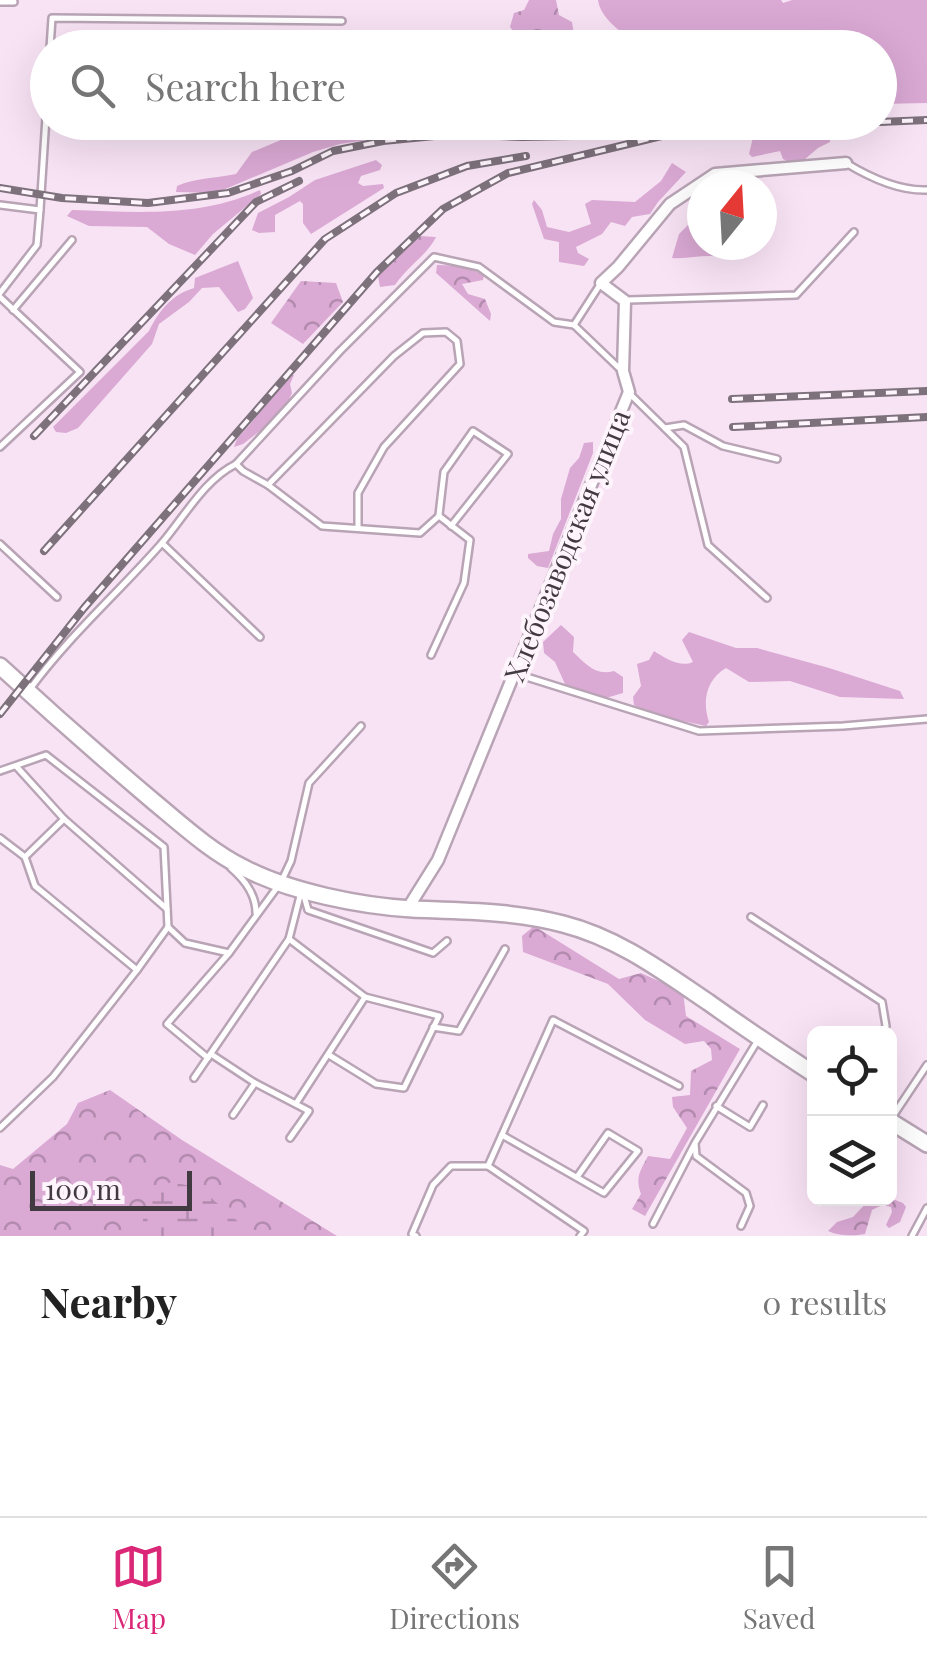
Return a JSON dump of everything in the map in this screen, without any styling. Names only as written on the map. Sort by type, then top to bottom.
[{"type":"main road","points":[[0,666],[80,740],[206,846],[246,870],[302,890],[354,902],[530,917],[606,937],[650,962],[807,1069]]},
{"type":"main road","points":[[897,1126],[927,1144]]},
{"type":"street","points":[[625,300],[601,282],[670,204],[715,174],[846,164]]},
{"type":"street","name":"Хлебозаводская улица","points":[[408,908],[438,860],[629,392],[622,372],[625,300]]},
{"type":"lane","points":[[0,2],[14,2]]},
{"type":"lane","points":[[51,30],[52,18],[342,21]]},
{"type":"lane","points":[[0,447],[80,372],[0,295],[37,245],[45,140]]},
{"type":"lane","points":[[846,164],[868,176],[927,190]]},
{"type":"lane","points":[[0,205],[40,210]]},
{"type":"lane","points":[[625,300],[796,295],[854,232]]},
{"type":"lane","points":[[14,310],[72,240]]},
{"type":"lane","points":[[28,692],[220,472],[236,464],[340,351],[434,258],[479,267],[554,322],[574,325],[622,372]]},
{"type":"lane","points":[[574,325],[601,282]]},
{"type":"lane","points":[[268,485],[394,356],[423,333],[446,332],[457,341],[460,364],[384,447],[358,493],[358,528]]},
{"type":"lane","points":[[629,392],[684,447],[708,545],[767,598]]},
{"type":"lane","points":[[665,428],[684,425],[723,446],[777,459]]},
{"type":"lane","points":[[236,464],[322,526],[420,533],[439,516],[444,472],[473,431],[508,454],[450,526]]},
{"type":"lane","points":[[431,656],[464,583],[470,540],[439,516]]},
{"type":"lane","points":[[162,543],[260,637]]},
{"type":"lane","points":[[0,544],[58,597]]},
{"type":"lane","points":[[0,558],[8,551]]},
{"type":"lane","points":[[514,673],[699,730],[927,719]]},
{"type":"lane","points":[[290,1138],[309,1110],[209,1056],[167,1024],[228,954],[281,882],[290,861],[309,782],[361,726]]},
{"type":"lane","points":[[0,771],[46,754],[164,847],[168,927],[53,1077],[0,1128]]},
{"type":"lane","points":[[16,766],[64,819],[167,909]]},
{"type":"lane","points":[[25,857],[64,819]]},
{"type":"lane","points":[[0,838],[25,857],[35,886],[136,970]]},
{"type":"lane","points":[[206,846],[241,877],[252,893],[257,909],[255,918]]},
{"type":"lane","points":[[194,1078],[289,939],[302,890]]},
{"type":"lane","points":[[302,890],[308,910],[434,952],[447,942]]},
{"type":"lane","points":[[751,917],[882,1002],[886,1026]]},
{"type":"lane","points":[[168,927],[185,943],[228,954]]},
{"type":"lane","points":[[289,939],[365,997],[439,1016],[404,1088],[376,1084],[329,1055]]},
{"type":"lane","points":[[433,1028],[460,1031],[505,949]]},
{"type":"lane","points":[[296,1102],[365,997]]},
{"type":"lane","points":[[488,1166],[552,1020],[678,1086]]},
{"type":"lane","points":[[653,1224],[716,1106],[760,1038]]},
{"type":"lane","points":[[894,1116],[927,1064]]},
{"type":"lane","points":[[233,1115],[255,1083]]},
{"type":"lane","points":[[716,1106],[750,1127],[763,1105]]},
{"type":"lane","points":[[502,1135],[576,1178],[604,1194],[638,1151],[608,1133],[576,1178]]},
{"type":"lane","points":[[695,1143],[696,1156],[746,1192],[750,1206],[741,1226]]},
{"type":"lane","points":[[416,1236],[412,1234],[433,1186],[451,1166],[488,1166],[584,1231],[580,1236]]},
{"type":"lane","points":[[912,1236],[927,1208]]},
{"type":"green space","points":[[529,0],[556,0],[559,15],[572,22],[573,30],[512,30],[514,13],[524,10]]},
{"type":"green space","points":[[598,0],[927,0],[927,103],[897,104],[897,30],[619,30]]},
{"type":"green space","points":[[281,140],[367,140],[313,152],[216,193],[176,192],[177,186],[184,183],[236,174],[252,152]]},
{"type":"green space","points":[[752,140],[830,140],[797,166],[783,159],[780,151],[752,157],[749,154]]},
{"type":"green space","points":[[376,160],[382,165],[380,170],[361,176],[358,183],[383,184],[384,188],[311,234],[303,223],[300,201],[275,215],[275,232],[252,230],[258,213],[315,180]]},
{"type":"green space","points":[[672,163],[686,172],[650,214],[632,217],[625,226],[611,222],[602,234],[576,247],[578,253],[589,259],[584,266],[559,262],[559,242],[544,239],[534,200],[547,227],[569,232],[591,224],[585,204],[592,200],[635,202],[661,181]]},
{"type":"green space","points":[[260,190],[261,194],[213,234],[195,255],[169,244],[147,227],[89,226],[67,216],[72,210],[191,209]]},
{"type":"green space","points":[[687,226],[687,257],[672,258],[679,234]]},
{"type":"green space","points":[[420,236],[436,237],[395,285],[380,287],[378,276]]},
{"type":"green space","points":[[238,261],[253,298],[245,309],[238,312],[219,287],[202,288],[159,324],[152,344],[78,428],[56,432],[53,427],[149,331],[167,305],[194,288],[195,278]]},
{"type":"green space","points":[[437,265],[465,266],[484,275],[483,280],[462,284],[468,294],[485,299],[490,321],[436,273]]},
{"type":"green space","points":[[301,281],[336,283],[343,302],[303,344],[271,323]]},
{"type":"green space","points":[[292,375],[292,393],[282,414],[234,447],[237,439]]},
{"type":"green space","points":[[593,442],[593,453],[548,568],[537,566],[528,554],[549,551],[561,519],[561,499],[570,468],[584,443]]},
{"type":"green space","points":[[561,625],[574,637],[573,652],[587,665],[623,677],[623,693],[606,698],[565,684],[555,662],[544,653],[543,642]]},
{"type":"green space","points":[[689,632],[736,648],[757,648],[829,668],[900,691],[904,699],[840,697],[790,681],[749,682],[726,668],[707,692],[706,726],[651,714],[634,705],[633,697],[641,686],[637,664],[649,660],[654,651],[678,663],[693,662],[682,640]]},
{"type":"green space","points":[[534,926],[619,979],[641,973],[683,992],[686,1016],[740,1049],[645,1216],[632,1209],[641,1194],[641,1170],[648,1156],[670,1159],[687,1128],[673,1107],[672,1097],[690,1095],[691,1071],[712,1060],[711,1049],[704,1041],[685,1044],[645,1020],[608,984],[523,952],[522,936]]},
{"type":"green space","points":[[110,1090],[182,1140],[337,1236],[0,1236],[0,1165],[13,1169],[67,1124],[78,1103]]},
{"type":"green space","points":[[171,1182],[200,1188],[260,1236],[149,1236],[142,1225],[147,1204],[157,1190]]},
{"type":"green space","points":[[897,1201],[906,1207],[900,1222],[889,1228],[886,1225],[891,1207],[886,1206],[897,1206]]},
{"type":"green space","points":[[863,1206],[880,1206],[872,1210],[865,1234],[828,1231],[837,1222],[853,1217]]},
{"type":"railway","points":[[897,121],[927,120]]},
{"type":"railway","points":[[0,188],[62,198],[148,203],[228,193],[292,171],[333,151],[393,140]]},
{"type":"railway","points":[[0,714],[84,608],[377,272],[443,209],[508,173],[645,140]]},
{"type":"railway","points":[[44,551],[325,239],[396,193],[467,166],[526,156]]},
{"type":"railway","points":[[34,436],[256,202],[299,181]]},
{"type":"railway","points":[[732,399],[927,391]]},
{"type":"railway","points":[[733,427],[927,417]]}]
